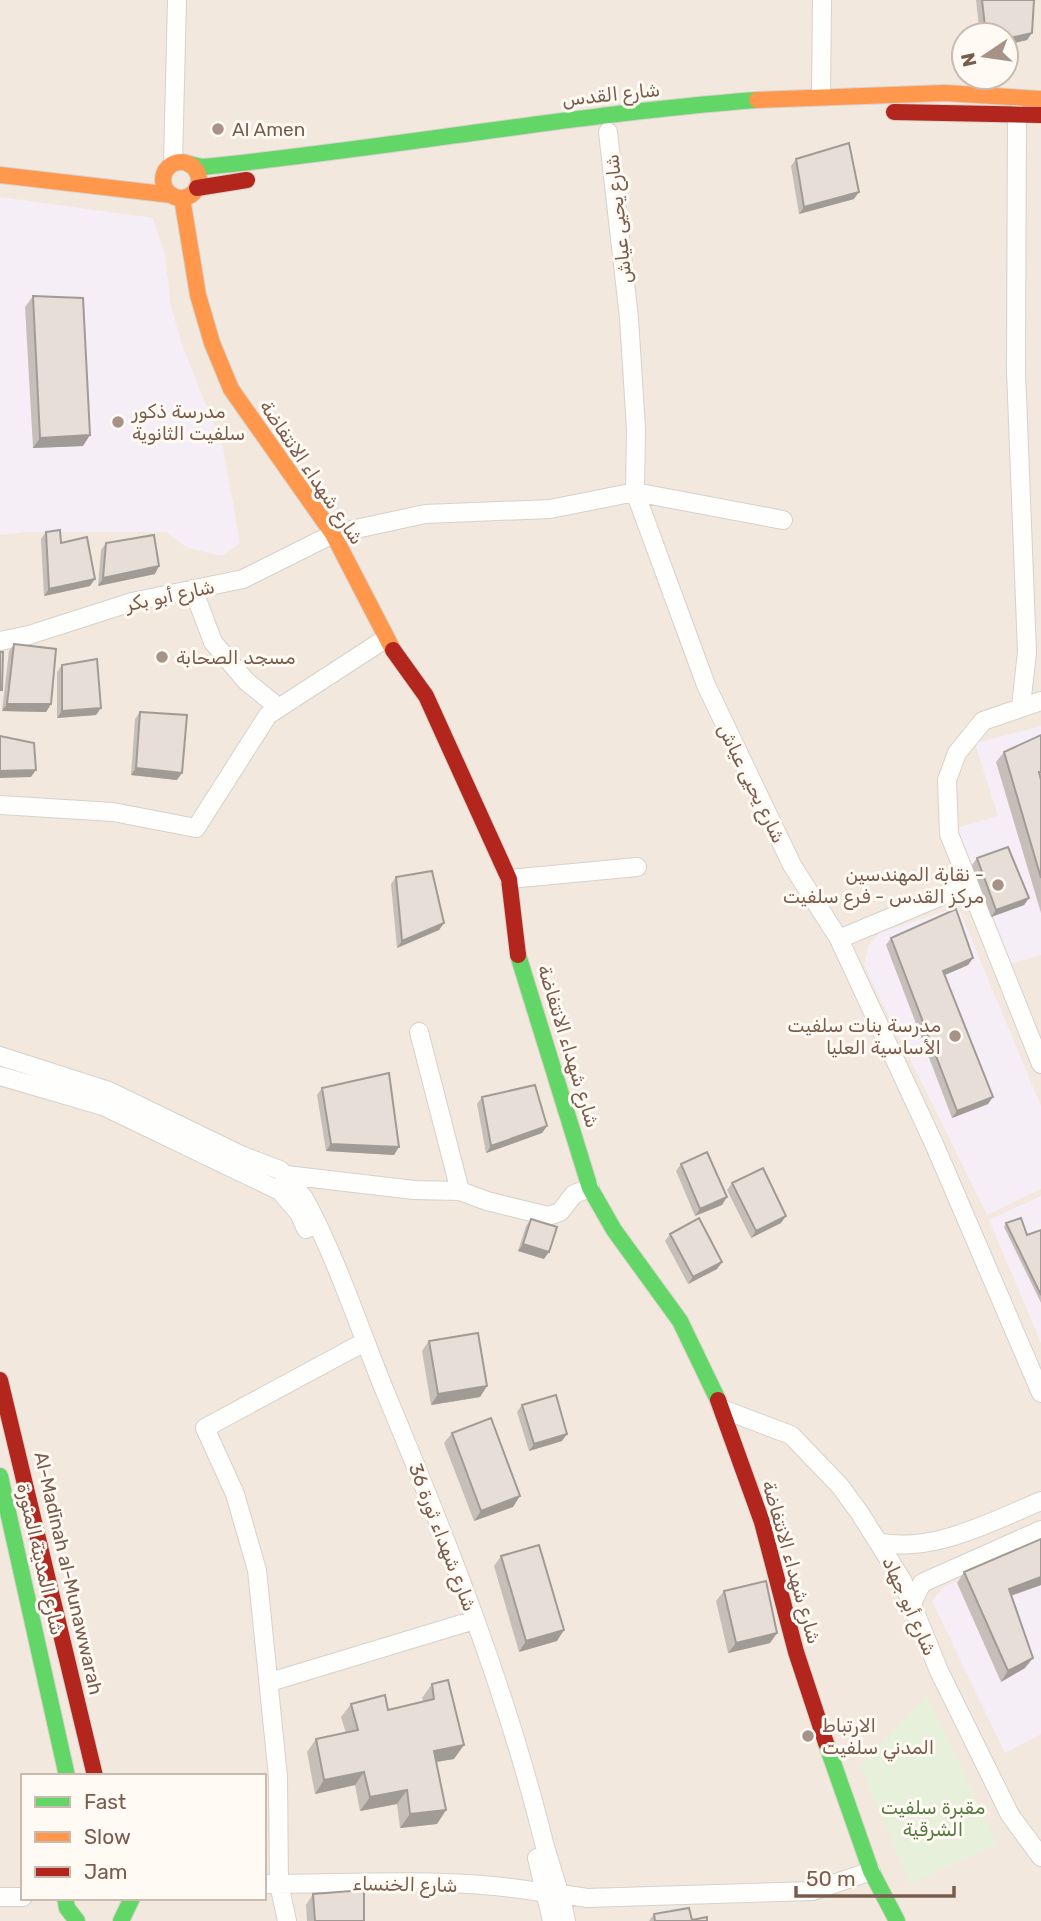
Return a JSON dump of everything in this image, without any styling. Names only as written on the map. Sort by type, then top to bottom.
[{"type":"main road","name":"شارع القدس","points":[[0,158],[141,177],[176,166],[201,167],[308,156],[606,114],[821,94],[1006,94],[1041,99]]},
{"type":"main road","points":[[782,116],[835,113],[1041,115]]},
{"type":"main road","points":[[176,166],[198,172],[197,188]]},
{"type":"main road","name":"شارع شهداء الانتفاضة","points":[[176,166],[165,186],[177,197],[198,295],[212,343],[231,389],[333,534],[385,639],[426,696],[509,879],[517,950],[590,1188],[614,1230],[680,1321],[722,1409],[762,1522],[796,1653],[871,1871],[897,1921]]},
{"type":"main road","points":[[0,175],[177,197],[197,188],[262,178]]},
{"type":"main road","name":"Al-Madīnah al-Munawwarah","points":[[0,1380],[95,1774]]},
{"type":"main road","name":"شارع المدينة المنورة","points":[[1,1480],[66,1774]]},
{"type":"main road","points":[[66,1900],[74,1919]]},
{"type":"main road","points":[[121,1921],[131,1900]]},
{"type":"street","points":[[176,166],[177,0]]},
{"type":"street","points":[[821,94],[822,0]]},
{"type":"street","points":[[1017,113],[1016,371],[1027,652],[1021,706]]},
{"type":"street","name":"شارع يحيى عياش","points":[[609,132],[629,318],[636,429],[635,492],[706,685],[792,865],[839,939],[935,1146],[1041,1392]]},
{"type":"street","points":[[635,492],[783,520]]},
{"type":"street","name":"شارع أبو بكر","points":[[0,641],[29,635],[132,602],[243,579],[333,534],[425,514],[550,509],[635,492]]},
{"type":"street","points":[[193,589],[213,642],[246,681],[279,708]]},
{"type":"street","points":[[0,805],[113,812],[196,828],[268,715],[385,639]]},
{"type":"street","points":[[1041,701],[983,721],[957,753],[947,780],[949,834],[1041,1064]]},
{"type":"street","points":[[509,879],[636,867]]},
{"type":"street","points":[[839,939],[968,886]]},
{"type":"street","points":[[419,1032],[460,1191]]},
{"type":"street","points":[[0,1056],[109,1091],[243,1156],[282,1179]]},
{"type":"street","points":[[0,1076],[103,1106],[282,1179],[460,1191],[486,1201],[548,1216],[560,1212],[574,1194],[590,1188]]},
{"type":"street","name":"شارع شهداء ثورة 36","points":[[282,1179],[312,1212],[476,1620],[517,1737],[551,1868],[552,1921]]},
{"type":"street","name":"شارع شهداء ثورة 36","points":[[282,1179],[358,1346],[468,1622],[513,1755],[553,1893],[566,1921]]},
{"type":"street","points":[[312,1212],[313,1191],[328,1180]]},
{"type":"street","points":[[288,1921],[272,1884],[278,1777],[257,1570],[235,1494],[205,1428],[358,1346]]},
{"type":"street","name":"شارع أبو جهاد","points":[[722,1409],[791,1435],[839,1486],[902,1580],[939,1671],[1010,1815],[1041,1857]]},
{"type":"street","points":[[878,1542],[904,1544],[931,1541],[1041,1501]]},
{"type":"street","points":[[912,1603],[922,1583],[1041,1530]]},
{"type":"street","points":[[270,1682],[468,1622]]},
{"type":"street","name":"شارع الخنساء","points":[[272,1884],[426,1882],[513,1887],[587,1898],[813,1891],[871,1871]]},
{"type":"street","points":[[0,1897],[21,1897]]},
{"type":"shaded area","points":[[0,0],[1041,0],[1041,1921],[0,1921]]},
{"type":"shaded area","name":"مدرسة ذكور سلفيت الثانوية","points":[[0,197],[153,218],[165,255],[171,306],[181,342],[223,448],[240,543],[222,556],[188,548],[166,532],[26,532],[0,535]]},
{"type":"shaded area","points":[[1041,726],[1041,955],[1010,964],[991,917],[1023,905],[1003,854],[972,865],[954,848],[960,827],[998,816],[975,743]]},
{"type":"shaded area","name":"مدرسة بنات سلفيت الأساسية العليا","points":[[958,907],[1041,1106],[1041,1189],[987,1215],[864,965],[869,945],[879,933]]},
{"type":"shaded area","points":[[1041,1196],[1041,1343],[989,1220]]},
{"type":"shaded area","points":[[1041,1545],[1041,1734],[1005,1753],[932,1601],[944,1587]]},
{"type":"green space","name":"مقبرة سلفيت الشرقية","points":[[927,1695],[997,1844],[910,1884],[860,1766]]},
{"type":"building","points":[[982,0],[1034,0],[1032,33],[1020,36],[1020,21],[984,21]]},
{"type":"building","points":[[849,143],[859,192],[804,207],[796,159]]},
{"type":"building","name":"مدرسة ذكور سلفيت الثانوية","points":[[33,296],[83,298],[90,435],[40,438]]},
{"type":"building","points":[[60,530],[61,543],[87,537],[95,579],[49,589],[46,532]]},
{"type":"building","points":[[154,535],[159,566],[103,578],[106,543]]},
{"type":"building","points":[[14,644],[56,649],[51,704],[7,704]]},
{"type":"building","points":[[0,652],[3,652],[2,690],[0,690]]},
{"type":"building","points":[[97,659],[101,708],[62,711],[62,665]]},
{"type":"building","points":[[140,712],[187,715],[182,773],[136,768]]},
{"type":"building","points":[[1041,735],[1039,772],[1041,878],[1004,752]]},
{"type":"building","points":[[0,736],[34,743],[36,770],[0,771]]},
{"type":"building","name":"نقابة المهندسين - مركز القدس - فرع سلفيت","points":[[1008,847],[1029,898],[996,910],[977,858]]},
{"type":"building","points":[[432,871],[444,923],[402,941],[396,877]]},
{"type":"building","name":"مدرسة بنات سلفيت الأساسية العليا","points":[[956,909],[973,958],[943,971],[993,1097],[957,1111],[891,938]]},
{"type":"building","points":[[389,1073],[399,1147],[331,1144],[322,1088]]},
{"type":"building","points":[[535,1085],[547,1126],[491,1146],[482,1097]]},
{"type":"building","points":[[707,1152],[727,1197],[700,1209],[681,1164]]},
{"type":"building","points":[[763,1168],[786,1216],[756,1231],[732,1183]]},
{"type":"building","points":[[699,1218],[722,1262],[693,1277],[670,1234]]},
{"type":"building","points":[[1021,1218],[1027,1235],[1041,1230],[1041,1295],[1006,1223]]},
{"type":"building","points":[[531,1219],[557,1227],[549,1252],[523,1244]]},
{"type":"building","points":[[478,1333],[487,1386],[438,1394],[429,1341]]},
{"type":"building","points":[[556,1395],[567,1434],[534,1444],[522,1405]]},
{"type":"building","points":[[491,1418],[520,1496],[481,1511],[452,1433]]},
{"type":"building","points":[[1041,1539],[1041,1577],[1009,1589],[1033,1658],[1008,1671],[964,1572]]},
{"type":"building","points":[[539,1545],[564,1630],[526,1641],[501,1556]]},
{"type":"building","points":[[766,1581],[777,1633],[736,1643],[724,1591]]},
{"type":"building","points":[[448,1680],[464,1745],[434,1751],[446,1810],[410,1814],[407,1790],[370,1797],[364,1772],[324,1780],[316,1739],[358,1730],[351,1704],[385,1695],[388,1710],[434,1699],[432,1684]]},
{"type":"building","points":[[364,1890],[364,1921],[315,1921],[313,1894]]},
{"type":"building","points":[[689,1908],[692,1920],[707,1917],[707,1921],[655,1921],[654,1914]]},
{"type":"traffic: fast","points":[[189,164],[202,167],[272,160],[618,114],[757,100]]},
{"type":"traffic: fast","points":[[518,955],[590,1188],[614,1230],[680,1321],[718,1400]]},
{"type":"traffic: fast","points":[[0,1476],[67,1774]]},
{"type":"traffic: fast","points":[[826,1743],[871,1871],[897,1921]]},
{"type":"traffic: fast","points":[[65,1900],[67,1908],[77,1921]]},
{"type":"traffic: fast","points":[[121,1921],[131,1900]]},
{"type":"traffic: slow","points":[[757,100],[945,93],[1041,99]]},
{"type":"traffic: slow","points":[[181,162],[194,167],[199,180],[194,193],[181,198],[168,193],[163,180],[168,167],[181,162]]},
{"type":"traffic: slow","points":[[0,175],[172,195]]},
{"type":"traffic: slow","points":[[182,198],[198,295],[212,343],[231,389],[333,534],[393,650]]},
{"type":"traffic: jam","points":[[894,112],[1041,115]]},
{"type":"traffic: jam","points":[[197,188],[247,180]]},
{"type":"traffic: jam","points":[[393,650],[426,696],[509,879],[518,955]]},
{"type":"traffic: jam","points":[[0,1380],[95,1774]]},
{"type":"traffic: jam","points":[[718,1400],[762,1522],[796,1652],[826,1743]]},
{"type":"place","name":"Al Amen","points":[[218,129]]},
{"type":"place","name":"مدرسة ذكور سلفيت الثانوية","points":[[118,422]]},
{"type":"place","name":"مسجد الصحابة","points":[[162,657]]},
{"type":"place","name":"نقابة المهندسين - مركز القدس - فرع سلفيت","points":[[998,885]]},
{"type":"place","name":"مدرسة بنات سلفيت الأساسية العليا","points":[[955,1036]]},
{"type":"place","name":"الارتباط المدني سلفيت","points":[[808,1736]]}]
